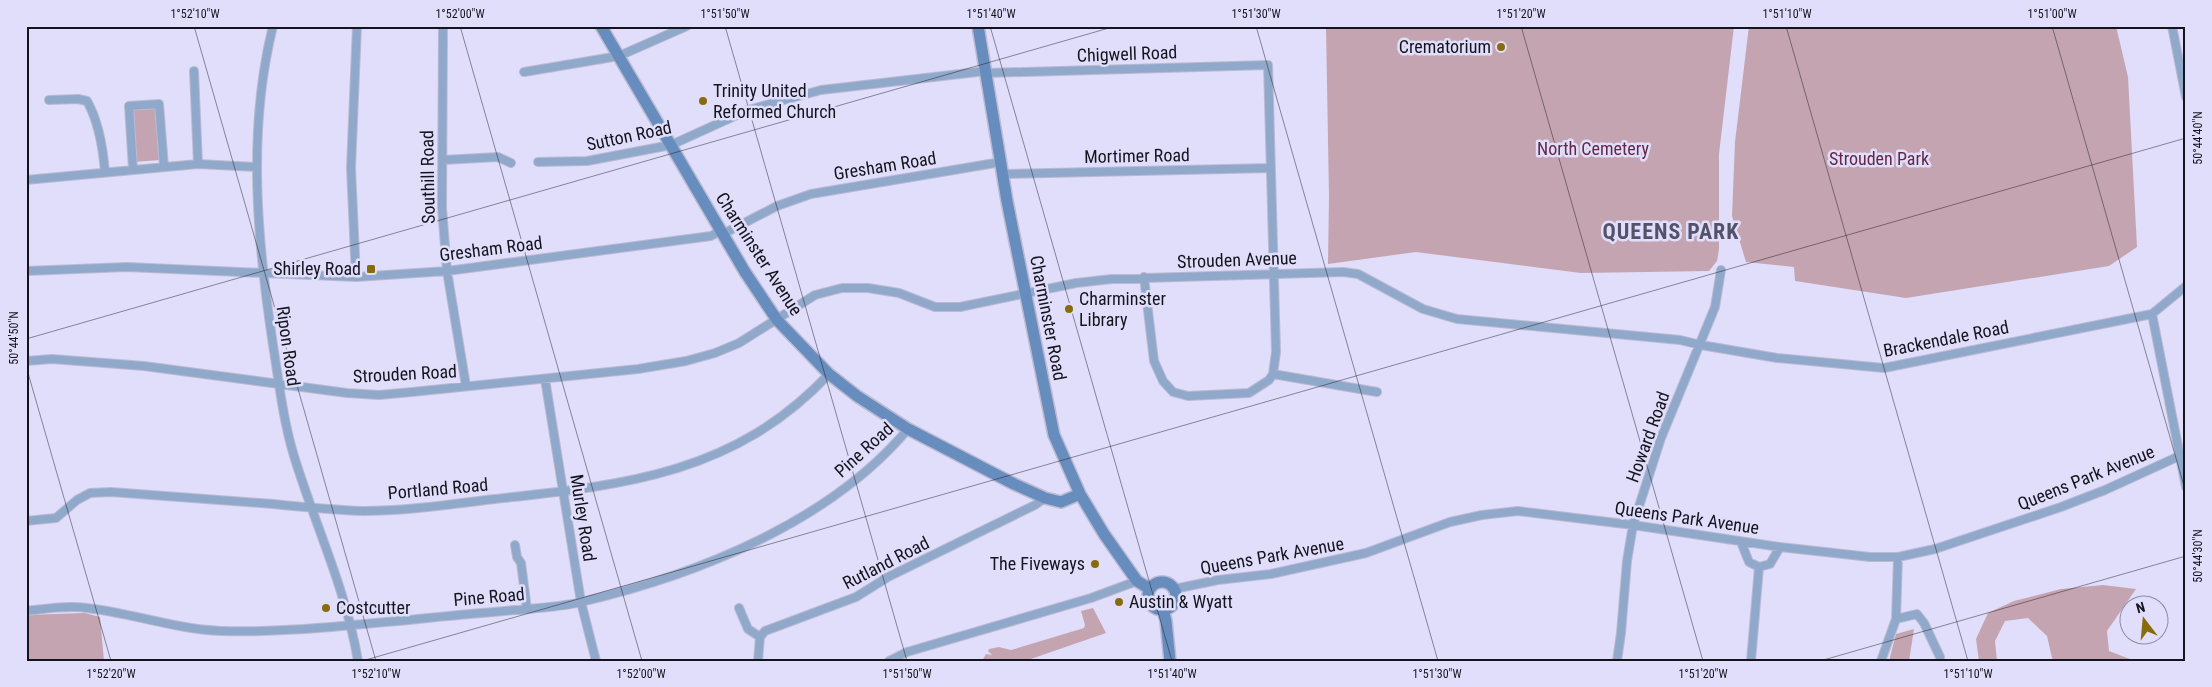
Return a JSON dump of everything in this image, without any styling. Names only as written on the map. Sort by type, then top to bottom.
[{"type":"main road","name":"Charminster Avenue","points":[[601,26],[722,233],[778,320],[829,374],[857,396],[908,429],[1045,498],[1061,502],[1080,494]]},
{"type":"main road","name":"Charminster Road","points":[[978,26],[1003,174],[1054,435],[1080,494],[1104,534],[1137,581],[1150,589]]},
{"type":"main road","points":[[1156,583],[1168,583],[1174,589],[1174,602],[1163,610],[1158,609],[1150,602],[1148,597],[1150,589],[1156,583]]},
{"type":"main road","points":[[1163,610],[1170,661]]},
{"type":"street","name":"Ripon Road","points":[[273,26],[267,49],[261,96],[257,167],[262,274],[287,431],[311,507],[326,542],[350,625],[358,661]]},
{"type":"street","points":[[356,277],[351,168],[357,26]]},
{"type":"street","name":"Southill Road","points":[[443,26],[442,208],[447,271],[466,386]]},
{"type":"street","points":[[524,72],[619,56],[687,26]]},
{"type":"street","points":[[2172,26],[2186,96]]},
{"type":"street","name":"Chigwell Road","points":[[986,72],[1268,65],[1271,168]]},
{"type":"street","points":[[194,71],[198,164]]},
{"type":"street","name":"Sutton Road","points":[[538,162],[587,161],[671,145],[748,110],[821,90],[986,72]]},
{"type":"street","points":[[49,100],[78,99],[86,101],[92,111],[99,133],[105,172]]},
{"type":"street","points":[[133,169],[129,106],[159,104],[164,167]]},
{"type":"street","points":[[443,160],[498,157],[511,163]]},
{"type":"street","name":"Gresham Road","points":[[26,271],[137,268],[356,277],[447,271],[704,237],[722,233],[777,206],[811,194],[1001,162]]},
{"type":"street","points":[[26,180],[198,164],[257,167]]},
{"type":"street","points":[[1144,278],[1154,361],[1163,382],[1173,392],[1195,396],[1249,393],[1256,391],[1269,380],[1273,374],[1276,352],[1271,168]]},
{"type":"street","name":"Mortimer Road","points":[[1003,174],[1271,168]]},
{"type":"street","points":[[1701,345],[1715,307],[1721,270]]},
{"type":"street","name":"Strouden Avenue","points":[[778,320],[815,295],[842,288],[868,288],[899,293],[935,307],[960,307],[1076,283],[1144,278],[1344,272],[1358,274],[1423,309],[1457,319],[1680,340],[1701,345]]},
{"type":"street","name":"Brackendale Road","points":[[1701,345],[1777,358],[1884,368],[2152,314],[2186,286]]},
{"type":"street","points":[[2152,314],[2182,454],[2186,486]]},
{"type":"street","name":"Strouden Road","points":[[26,361],[52,359],[90,361],[347,393],[379,395],[545,379],[686,362],[715,354],[739,343],[778,320]]},
{"type":"street","name":"Howard Road","points":[[1617,661],[1627,561],[1633,525],[1661,438],[1701,345]]},
{"type":"street","name":"Portland Road","points":[[26,521],[56,518],[77,500],[90,493],[99,492],[364,511],[564,491],[627,481],[664,472],[714,456],[753,436],[784,417],[829,374]]},
{"type":"street","points":[[1273,374],[1377,392]]},
{"type":"street","name":"Murley Road","points":[[545,379],[582,602],[596,661]]},
{"type":"street","name":"Pine Road","points":[[26,610],[86,607],[152,622],[218,631],[254,631],[350,625],[528,609],[582,602],[673,576],[728,554],[783,527],[854,483],[893,448],[908,429]]},
{"type":"street","name":"Queens Park Avenue","points":[[1174,589],[1218,580],[1271,574],[1366,553],[1450,522],[1482,515],[1518,511],[1633,525],[1780,547],[1870,557],[1898,557],[1935,549],[1979,536],[2061,507],[2105,490],[2182,454]]},
{"type":"street","name":"Rutland Road","points":[[760,637],[765,631],[856,597],[888,577],[1036,505],[1045,498]]},
{"type":"street","points":[[1741,542],[1749,562],[1759,567],[1770,564],[1780,547]]},
{"type":"street","points":[[515,545],[517,557],[521,564],[528,609]]},
{"type":"street","points":[[1881,661],[1896,619],[1898,557]]},
{"type":"street","points":[[1751,661],[1759,567]]},
{"type":"street","points":[[889,661],[907,652],[1091,598],[1137,581]]},
{"type":"street","points":[[739,608],[748,629],[760,637],[758,661]]},
{"type":"street","points":[[1896,619],[1916,614],[1924,623],[1940,657]]},
{"type":"green space","name":"North Cemetery","points":[[1326,26],[1734,26],[1719,154],[1719,249],[1717,261],[1709,271],[1581,273],[1416,252],[1328,264],[1329,197]]},
{"type":"green space","name":"Strouden Park","points":[[1749,26],[2116,26],[2128,77],[2137,247],[2109,266],[1906,298],[1795,281],[1794,267],[1746,262],[1732,216],[1735,142]]},
{"type":"green space","points":[[156,108],[160,160],[134,162],[133,110]]},
{"type":"green space","points":[[2103,585],[2136,589],[2133,594],[2120,594],[2120,612],[2107,631],[2109,651],[2135,661],[2055,661],[2052,658],[2047,636],[2028,618],[2005,621],[1995,641],[1997,661],[1979,661],[1976,639],[1988,613],[2014,601],[2061,589]]},
{"type":"green space","points":[[1093,608],[1106,633],[1025,661],[982,661],[986,654],[992,655],[988,651],[989,649],[999,647],[1011,650],[1084,628],[1085,625],[1081,611]]},
{"type":"green space","points":[[85,613],[100,617],[104,661],[26,661],[26,615]]},
{"type":"green space","points":[[1914,629],[1909,661],[1889,661],[1896,634]]},
{"type":"place","name":"Crematorium","points":[[1501,47]]},
{"type":"place","name":"Trinity United Reformed Church","points":[[703,101]]},
{"type":"place","name":"Shirley Road","points":[[371,269]]},
{"type":"place","name":"Charminster Library","points":[[1069,309]]},
{"type":"place","name":"The Fiveways","points":[[1095,564]]},
{"type":"place","name":"Austin & Wyatt","points":[[1119,602]]},
{"type":"place","name":"Costcutter","points":[[326,608]]},
{"type":"district","name":"QUEENS PARK","points":[[1671,231]]}]
